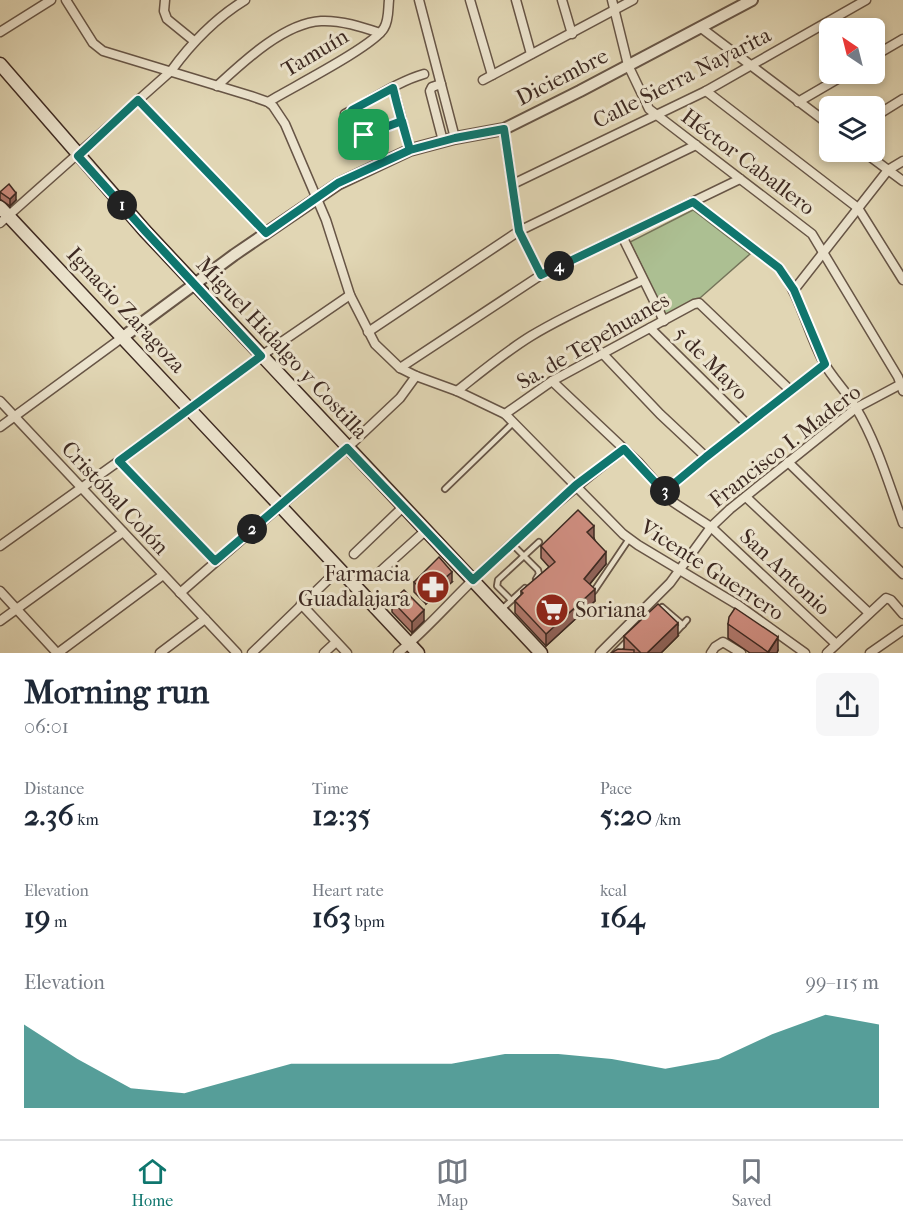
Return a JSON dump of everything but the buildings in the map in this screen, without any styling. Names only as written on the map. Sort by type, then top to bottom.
[{"type":"main road","name":"Miguel Hidalgo y Costilla","points":[[0,64],[78,156],[195,285],[541,653]]},
{"type":"main road","name":"Ignacio Zaragoza","points":[[3,215],[123,337],[414,648]]},
{"type":"street","points":[[0,32],[51,0]]},
{"type":"street","points":[[66,0],[98,48],[268,102]]},
{"type":"street","points":[[165,0],[164,11],[167,19],[194,41]]},
{"type":"street","points":[[3,215],[78,156],[171,71],[194,41],[222,16],[245,0]]},
{"type":"street","name":"Tamuín","points":[[268,102],[341,60],[380,33],[387,20],[389,0]]},
{"type":"street","points":[[420,0],[455,138]]},
{"type":"street","points":[[470,0],[492,75]]},
{"type":"street","points":[[516,0],[531,54]]},
{"type":"street","points":[[562,0],[572,34]]},
{"type":"street","name":"Héctor Caballero","points":[[612,0],[628,65],[645,101],[656,114],[805,226],[818,242],[902,386]]},
{"type":"street","points":[[483,80],[633,0]]},
{"type":"street","name":"Diciembre","points":[[123,337],[338,183],[410,150],[455,138],[504,129],[752,0]]},
{"type":"street","name":"Calle Sierra Nayarita","points":[[513,184],[706,91],[866,0]]},
{"type":"street","points":[[217,86],[262,48],[307,23],[334,22],[380,33]]},
{"type":"street","points":[[700,27],[819,117]]},
{"type":"street","points":[[885,50],[903,39]]},
{"type":"street","points":[[364,135],[348,112],[400,82],[424,74]]},
{"type":"street","points":[[441,84],[432,87],[430,91],[443,141]]},
{"type":"street","points":[[798,102],[829,84]]},
{"type":"street","points":[[393,88],[410,150]]},
{"type":"street","points":[[706,91],[858,208],[903,280]]},
{"type":"street","points":[[885,110],[903,99]]},
{"type":"street","points":[[138,100],[266,233]]},
{"type":"street","name":"Vicente Guerrero","points":[[268,102],[285,124],[326,220],[350,295],[375,344],[400,368],[457,391],[505,414],[629,539],[738,605],[805,653]]},
{"type":"street","points":[[353,139],[402,121]]},
{"type":"street","points":[[504,129],[519,231],[541,275]]},
{"type":"street","points":[[368,332],[519,231],[696,145]]},
{"type":"street","points":[[794,290],[888,170],[903,161]]},
{"type":"street","points":[[877,162],[903,181]]},
{"type":"street","points":[[400,368],[541,275],[741,179]]},
{"type":"street","points":[[693,202],[779,268],[794,290],[825,364],[856,408],[876,451],[903,523]]},
{"type":"street","points":[[622,236],[664,321]]},
{"type":"street","points":[[457,391],[533,334],[643,280]]},
{"type":"street","points":[[0,546],[261,356],[350,295]]},
{"type":"street","name":"Sa. de Tepehuanes","points":[[505,414],[552,381],[699,303],[790,390]]},
{"type":"street","name":"5 de Mayo","points":[[650,328],[747,424]]},
{"type":"street","points":[[0,427],[123,337]]},
{"type":"street","points":[[602,353],[660,414],[706,457]]},
{"type":"street","points":[[664,492],[825,364]]},
{"type":"street","points":[[180,593],[347,448],[400,398],[416,376]]},
{"type":"street","name":"San Antonio","points":[[552,381],[624,449],[681,508],[711,527],[836,644]]},
{"type":"street","name":"Francisco I. Madero","points":[[600,653],[680,570],[711,527],[856,408],[902,386]]},
{"type":"street","name":"Cristóbal Colón","points":[[0,401],[237,653]]},
{"type":"street","points":[[398,653],[414,648],[473,580],[576,485],[624,449]]},
{"type":"street","points":[[119,461],[215,561]]},
{"type":"street","points":[[788,462],[903,574]]},
{"type":"street","points":[[746,497],[869,613]]},
{"type":"street","points":[[354,554],[403,507]]},
{"type":"street","points":[[374,577],[425,531]]},
{"type":"street","points":[[0,621],[123,532]]},
{"type":"street","points":[[252,653],[340,568]]},
{"type":"street","points":[[0,591],[58,653],[163,575]]},
{"type":"street","points":[[827,653],[886,598],[891,600],[903,614]]},
{"type":"street","points":[[301,604],[347,653]]},
{"type":"street","points":[[160,653],[205,619]]},
{"type":"street","points":[[870,653],[903,630]]},
{"type":"street","points":[[324,653],[336,642]]},
{"type":"street","points":[[711,653],[715,646],[723,642],[741,653]]},
{"type":"lane","points":[[445,489],[514,421]]},
{"type":"lane","points":[[594,591],[629,539]]},
{"type":"lane","points":[[512,600],[496,583],[539,542]]},
{"type":"lane","points":[[500,611],[539,574],[538,570],[512,544]]},
{"type":"lane","points":[[653,599],[685,623],[677,632]]},
{"type":"lane","points":[[654,614],[662,607]]},
{"type":"lane","points":[[615,653],[631,638]]},
{"type":"green space","points":[[693,210],[750,254],[700,298],[666,316],[630,242]]},
{"type":"place","name":"Farmacia Guadalajara","points":[[433,587]]},
{"type":"place","name":"Soriana","points":[[552,610]]},
{"type":"route","points":[[364,135],[352,110],[393,88],[410,150],[455,138],[504,129],[519,231],[541,275],[693,202],[779,268],[794,290],[825,364],[664,492],[624,449],[576,485],[473,580],[347,448],[215,561],[119,461],[261,356],[78,156],[138,100],[266,233],[338,183],[410,150],[402,121],[364,135]]}]
